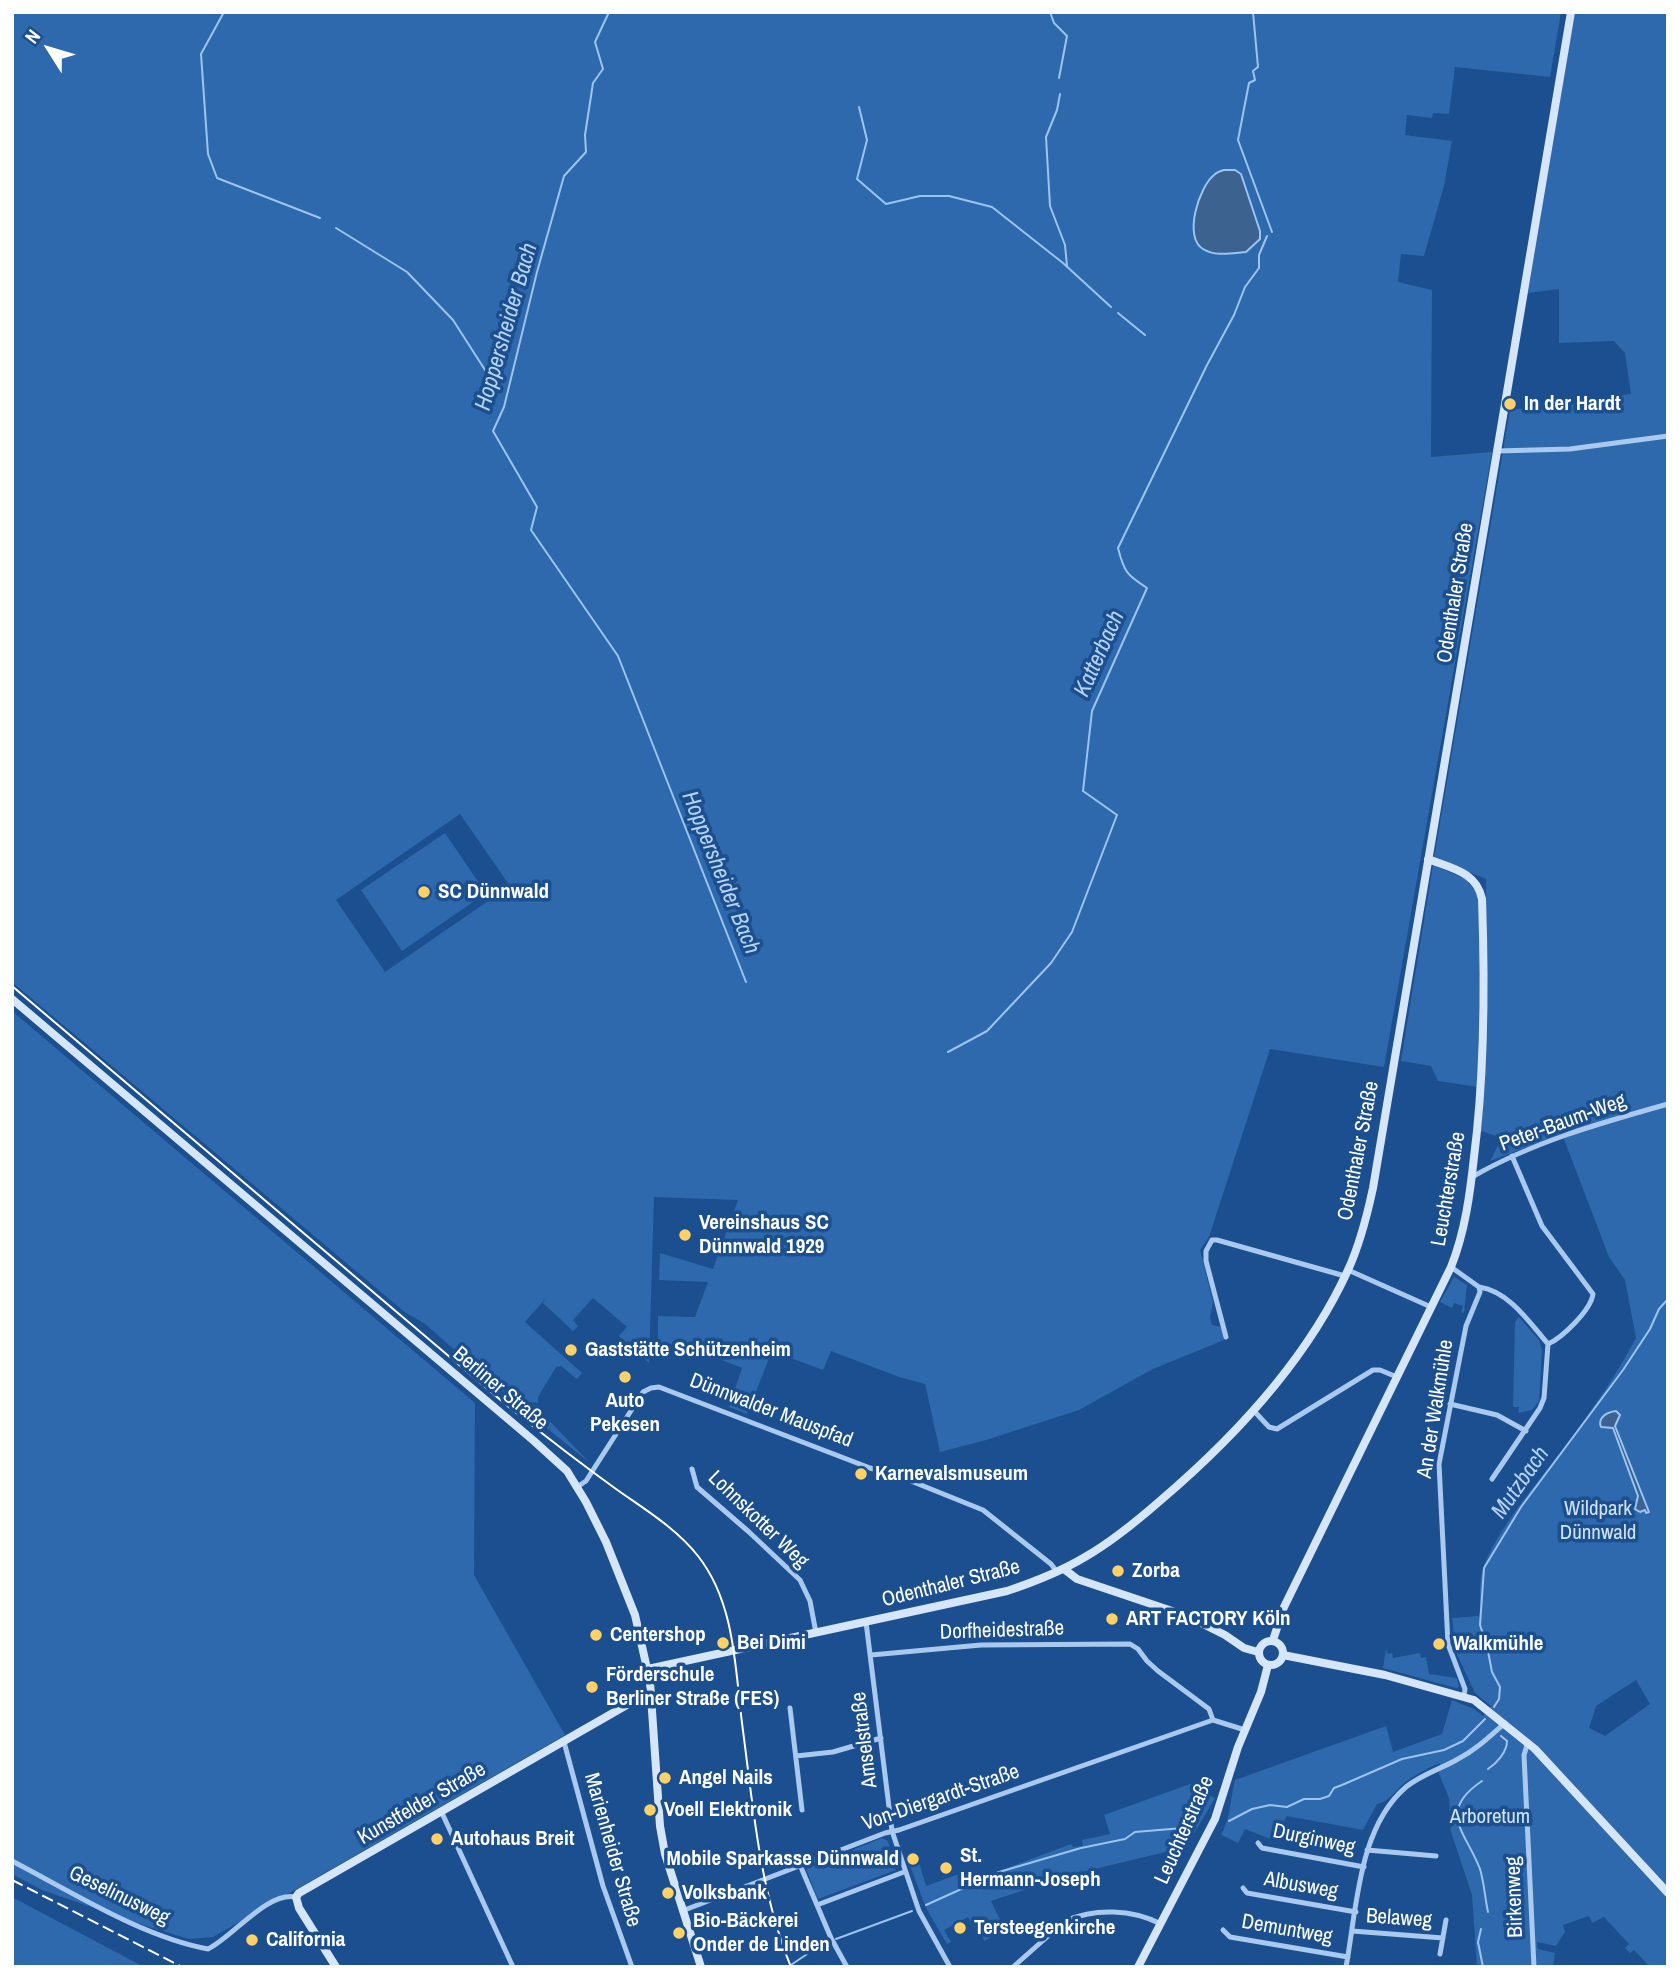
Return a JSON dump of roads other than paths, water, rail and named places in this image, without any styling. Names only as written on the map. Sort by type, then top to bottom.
[{"type":"main road","name":"Odenthaler Straße","points":[[648,1670],[1007,1591],[1060,1571],[1104,1546],[1134,1523],[1201,1464],[1254,1411],[1297,1355],[1347,1273],[1367,1216],[1373,1188],[1571,12]]},
{"type":"main road","name":"Leuchterstraße","points":[[1273,1640],[1288,1597],[1432,1307],[1451,1267],[1460,1238],[1472,1177],[1481,1083],[1482,899],[1476,883],[1470,877],[1428,859]]},
{"type":"main road","name":"Berliner Straße","points":[[12,999],[567,1471],[606,1542],[629,1596],[639,1630],[651,1695],[660,1826],[669,1870],[701,1967]]},
{"type":"main road","name":"Dünnwalder Mauspfad","points":[[1060,1571],[1197,1620],[1244,1648],[1258,1652]]},
{"type":"main road","points":[[1273,1640],[1282,1647],[1283,1655],[1279,1662],[1268,1665],[1261,1660],[1258,1652],[1264,1642],[1273,1640]]},
{"type":"main road","points":[[1283,1655],[1385,1675],[1464,1696],[1490,1712],[1528,1742],[1668,1893]]},
{"type":"main road","name":"Leuchterstraße","points":[[1138,1967],[1215,1819],[1245,1730],[1261,1692],[1268,1665]]},
{"type":"main road","name":"Kunstfelder Straße","points":[[296,1897],[637,1699],[651,1695]]},
{"type":"main road","points":[[296,1897],[299,1908],[336,1967]]},
{"type":"street","points":[[1497,451],[1570,449],[1668,436]]},
{"type":"street","name":"Peter-Baum-Weg","points":[[1472,1177],[1512,1156],[1594,1125],[1668,1104]]},
{"type":"street","points":[[1512,1156],[1542,1226],[1592,1294],[1589,1307],[1557,1340],[1548,1344]]},
{"type":"street","points":[[1226,1337],[1206,1261],[1206,1251],[1212,1240],[1347,1273],[1432,1307]]},
{"type":"street","points":[[1451,1267],[1479,1287],[1489,1288],[1518,1308],[1548,1344],[1544,1398],[1492,1479]]},
{"type":"street","name":"An der Walkmühle","points":[[1464,1696],[1465,1689],[1448,1644],[1438,1483],[1439,1464],[1466,1326],[1479,1297],[1479,1287]]},
{"type":"street","points":[[1254,1411],[1269,1427],[1277,1429],[1373,1370],[1397,1377]]},
{"type":"street","name":"Dünnwalder Mauspfad","points":[[577,1487],[586,1481],[638,1399],[651,1388],[659,1387],[982,1510],[1060,1571]]},
{"type":"street","points":[[1450,1404],[1497,1415],[1525,1431]]},
{"type":"street","name":"Lohnskotter Weg","points":[[692,1469],[697,1487],[800,1580],[810,1601],[816,1633]]},
{"type":"street","name":"Amselstraße","points":[[866,1622],[892,1832],[917,1908],[950,1967]]},
{"type":"street","name":"Dorfheidestraße","points":[[871,1655],[981,1645],[1135,1646],[1158,1671],[1209,1709],[1213,1720]]},
{"type":"street","points":[[790,1708],[802,1810]]},
{"type":"street","points":[[1213,1720],[1245,1730]]},
{"type":"street","name":"Von-Diergardt-Straße","points":[[682,1911],[892,1832],[1213,1720]]},
{"type":"street","points":[[1346,1967],[1367,1850],[1380,1817],[1406,1787],[1474,1749],[1505,1723]]},
{"type":"street","points":[[796,1756],[833,1752],[881,1738]]},
{"type":"street","name":"Marienheider Straße","points":[[564,1742],[603,1886],[632,1967]]},
{"type":"street","name":"Birkenweg","points":[[1528,1742],[1524,1755],[1534,1967]]},
{"type":"street","points":[[442,1813],[513,1967]]},
{"type":"street","name":"Durginweg","points":[[1258,1843],[1262,1848],[1364,1867]]},
{"type":"street","points":[[1367,1850],[1436,1856]]},
{"type":"street","name":"Geselinusweg","points":[[12,1861],[161,1936],[201,1948],[214,1946]]},
{"type":"street","points":[[800,1866],[847,1967]]},
{"type":"street","points":[[817,1905],[904,1872]]},
{"type":"street","name":"Albusweg","points":[[1243,1888],[1247,1893],[1356,1912]]},
{"type":"street","name":"Kunstfelder Straße","points":[[214,1946],[272,1901],[296,1897]]},
{"type":"street","points":[[1013,1967],[1065,1921],[1075,1917],[1107,1912],[1128,1913],[1147,1917],[1161,1924]]},
{"type":"street","name":"Belaweg","points":[[1440,1954],[1446,1920]]},
{"type":"street","name":"Demuntweg","points":[[1223,1930],[1230,1937],[1348,1957]]},
{"type":"street","name":"Belaweg","points":[[1352,1931],[1443,1938]]},
{"type":"waterway","points":[[224,12],[201,54],[208,154],[217,178],[320,218]]},
{"type":"waterway","name":"Hoppersheider Bach","points":[[609,12],[595,42],[603,69],[593,83],[585,135],[586,152],[564,176],[504,407],[493,431],[537,507],[531,530],[618,656],[746,982]]},
{"type":"waterway","points":[[1050,12],[1054,23],[1067,36],[1059,78]]},
{"type":"waterway","name":"Katterbach","points":[[1253,12],[1258,67],[1253,71],[1255,80],[1249,83],[1238,140],[1272,232]]},
{"type":"waterway","points":[[1060,94],[1057,110],[1046,137],[1050,206],[1065,245],[1067,266]]},
{"type":"waterway","points":[[859,107],[867,140],[857,179],[886,204],[920,196],[949,196],[992,207],[1063,263],[1111,307]]},
{"type":"waterway","points":[[336,228],[407,272],[453,320],[494,384]]},
{"type":"waterway","name":"Katterbach","points":[[948,1052],[987,1031],[1051,963],[1072,932],[1117,815],[1083,791],[1092,711],[1147,588],[1127,572],[1118,548],[1234,315],[1245,287],[1259,268],[1259,255],[1267,236]]},
{"type":"waterway","points":[[1118,313],[1145,335]]},
{"type":"waterway","name":"Mutzbach","points":[[1494,1707],[1499,1699],[1500,1687],[1492,1672],[1480,1625],[1484,1568],[1521,1507],[1623,1370],[1650,1329],[1659,1309],[1668,1299]]},
{"type":"waterway","name":"Mutzbach","points":[[1229,1821],[1252,1809],[1270,1805],[1287,1807],[1304,1799],[1329,1796],[1334,1788],[1402,1759],[1444,1750],[1463,1741],[1485,1719]]},
{"type":"waterway","points":[[1488,1769],[1505,1749],[1507,1741],[1501,1736]]},
{"type":"waterway","points":[[1482,1781],[1468,1792],[1457,1813],[1462,1833],[1480,1869],[1488,1912]]},
{"type":"waterway","name":"Mutzbach","points":[[926,1905],[999,1872],[1081,1848],[1125,1839],[1135,1832],[1195,1827]]},
{"type":"waterway","name":"Mutzbach","points":[[836,1939],[912,1911]]},
{"type":"waterway","points":[[1481,1929],[1478,1942],[1483,1967]]},
{"type":"waterway","name":"Mutzbach","points":[[788,1967],[829,1942]]},
{"type":"tram line","points":[[12,986],[510,1408],[670,1528],[698,1556],[720,1594],[731,1636],[764,1877],[771,1908],[791,1967]]},
{"type":"railway","points":[[12,1880],[182,1967]]},
{"type":"place","name":"In der Hardt","points":[[1510,404]]},
{"type":"place","name":"SC Dünnwald","points":[[424,892]]},
{"type":"place","name":"Vereinshaus SC Dünnwald 1929","points":[[685,1235]]},
{"type":"place","name":"Gaststätte Schützenheim","points":[[571,1350]]},
{"type":"place","name":"Auto Pekesen","points":[[625,1377]]},
{"type":"place","name":"Karnevalsmuseum","points":[[861,1474]]},
{"type":"place","name":"Zorba","points":[[1118,1571]]},
{"type":"place","name":"ART FACTORY Köln","points":[[1112,1619]]},
{"type":"place","name":"Centershop","points":[[596,1635]]},
{"type":"place","name":"Bei Dimi","points":[[723,1643]]},
{"type":"place","name":"Walkmühle","points":[[1439,1644]]},
{"type":"place","name":"Förderschule Berliner Straße (FES)","points":[[592,1687]]},
{"type":"place","name":"Angel Nails","points":[[665,1778]]},
{"type":"place","name":"Voell Elektronik","points":[[650,1810]]},
{"type":"place","name":"Autohaus Breit","points":[[437,1839]]},
{"type":"place","name":"Mobile Sparkasse Dünnwald","points":[[913,1859]]},
{"type":"place","name":"St. Hermann-Joseph","points":[[946,1868]]},
{"type":"place","name":"Volksbank","points":[[668,1893]]},
{"type":"place","name":"Tersteegenkirche","points":[[960,1928]]},
{"type":"place","name":"Bio-Bäckerei Onder de Linden","points":[[679,1933]]},
{"type":"place","name":"California","points":[[252,1940]]},
{"type":"park label","name":"Wildpark Dünnwald","points":[[1598,1521]]},
{"type":"park label","name":"Arboretum","points":[[1490,1817]]}]
